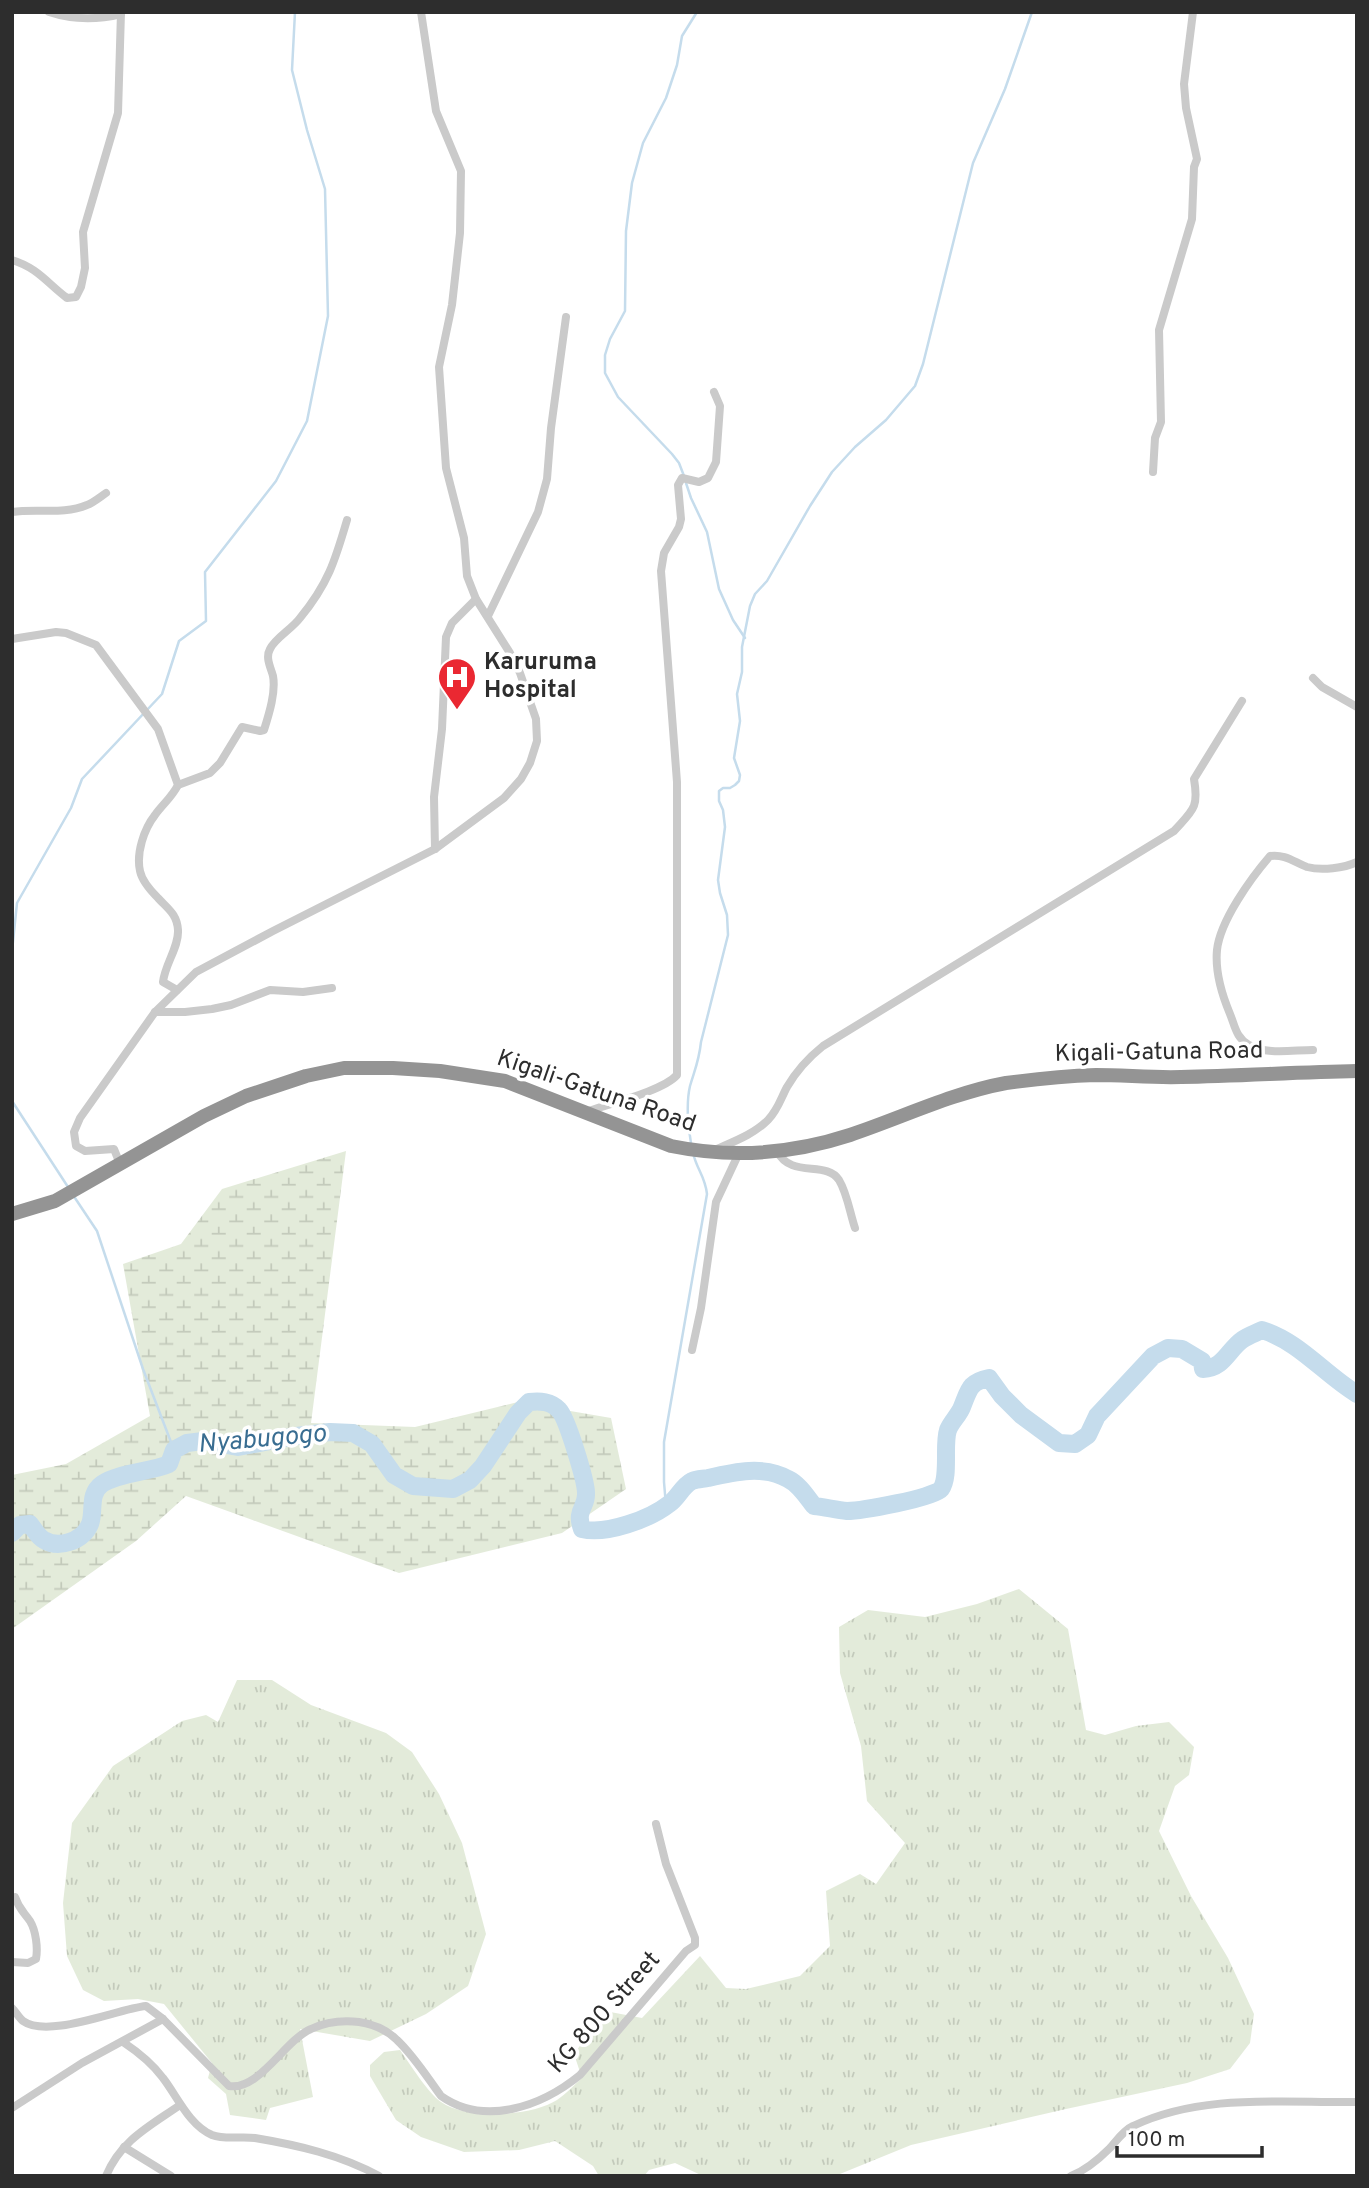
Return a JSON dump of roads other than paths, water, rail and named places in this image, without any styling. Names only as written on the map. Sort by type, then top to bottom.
[{"type":"highway","name":"Kigali-Gatuna Road","points":[[12,1214],[55,1201],[204,1116],[246,1096],[306,1076],[344,1068],[440,1071],[505,1082],[671,1146],[738,1153],[777,1151],[848,1135],[932,1104],[1003,1084],[1045,1078],[1357,1071]]},
{"type":"street","points":[[12,260],[27,265],[47,278],[67,298],[76,297],[85,268],[83,232],[118,113],[121,13],[100,19],[60,16],[49,12]]},
{"type":"street","points":[[120,1164],[114,1149],[85,1151],[76,1146],[74,1132],[80,1118],[155,1012],[196,972],[435,849],[504,797],[521,779],[537,741],[536,719],[529,694],[510,653],[476,599],[467,576],[464,538],[446,468],[439,367],[452,305],[460,233],[461,171],[436,111],[421,12]]},
{"type":"street","points":[[1153,472],[1155,438],[1161,422],[1158,330],[1192,219],[1197,159],[1186,108],[1184,84],[1193,12]]},
{"type":"street","points":[[488,616],[538,512],[547,479],[566,317]]},
{"type":"street","points":[[586,1112],[655,1088],[672,1081],[677,1075],[677,782],[662,562],[681,519],[679,480],[682,478],[699,482],[708,478],[716,462],[720,406],[714,392]]},
{"type":"street","points":[[12,512],[31,509],[66,510],[87,505],[106,493]]},
{"type":"street","points":[[177,990],[163,982],[178,933],[176,923],[173,912],[157,897],[140,873],[144,834],[178,785],[210,773],[220,764],[242,727],[264,730],[273,687],[268,655],[270,649],[293,628],[321,590],[333,567],[347,520]]},
{"type":"street","points":[[435,849],[434,797],[442,729],[446,637],[452,623],[476,599]]},
{"type":"street","points":[[12,639],[56,632],[66,633],[96,645],[158,729],[178,785]]},
{"type":"street","points":[[1313,678],[1322,687],[1357,707]]},
{"type":"street","points":[[711,1152],[757,1130],[769,1119],[801,1064],[822,1046],[1174,831],[1195,807],[1197,797],[1194,779],[1242,701]]},
{"type":"street","points":[[1313,1050],[1261,1050],[1246,1044],[1234,1031],[1218,966],[1217,948],[1233,910],[1270,856],[1280,855],[1310,868],[1339,867],[1357,862]]},
{"type":"street","points":[[155,1012],[212,1009],[231,1005],[270,990],[303,992],[332,988]]},
{"type":"street","points":[[777,1151],[790,1165],[833,1174],[839,1181],[855,1228]]},
{"type":"street","points":[[692,1350],[701,1308],[716,1202],[738,1153]]},
{"type":"street","name":"KG 800 Street","points":[[12,2008],[23,2021],[43,2027],[59,2026],[146,2006],[163,2019],[229,2086],[238,2087],[250,2081],[309,2029],[338,2021],[353,2022],[387,2031],[441,2096],[449,2101],[484,2111],[506,2110],[532,2104],[561,2091],[580,2075],[686,1951],[695,1945],[695,1938],[666,1864],[656,1824]]},
{"type":"street","points":[[12,1962],[32,1962],[37,1954],[35,1933],[29,1920],[19,1910],[15,1897]]},
{"type":"street","points":[[12,2108],[82,2063],[163,2019]]},
{"type":"street","points":[[123,2042],[149,2061],[163,2077],[180,2105],[209,2134],[219,2137],[250,2137],[297,2145],[354,2164],[379,2176]]},
{"type":"street","points":[[1071,2176],[1092,2164],[1129,2127],[1173,2112],[1212,2104],[1357,2102]]},
{"type":"street","points":[[106,2176],[113,2161],[130,2139],[180,2105]]},
{"type":"street","points":[[124,2147],[171,2176]]},
{"type":"waterway","points":[[12,951],[17,903],[71,808],[82,779],[162,694],[179,641],[206,621],[205,572],[276,481],[307,421],[328,316],[325,189],[292,70],[295,12]]},
{"type":"waterway","points":[[684,476],[672,454],[618,397],[605,373],[605,355],[625,311],[626,231],[632,183],[643,143],[666,98],[677,65],[682,36],[697,12]]},
{"type":"waterway","points":[[691,1143],[688,1115],[690,1086],[728,935],[727,915],[718,880],[725,827],[719,791],[730,788],[739,781],[740,775],[734,758],[740,721],[737,694],[750,606],[832,472],[886,420],[915,386],[923,364],[973,163],[1005,89],[1032,12]]},
{"type":"waterway","points":[[686,483],[707,532],[719,589],[733,620],[745,638]]},
{"type":"waterway","points":[[12,1101],[68,1187]]},
{"type":"waterway","points":[[666,1506],[664,1442],[707,1194],[693,1153]]},
{"type":"waterway","points":[[73,1195],[97,1231],[143,1369],[174,1450]]},
{"type":"waterway","name":"Nyabugogo","points":[[12,1533],[20,1525],[30,1524],[40,1537],[50,1543],[70,1542],[87,1530],[93,1498],[102,1484],[116,1477],[169,1464],[174,1450],[187,1443],[203,1441],[238,1447],[296,1436],[330,1432],[353,1433],[372,1444],[394,1475],[413,1486],[453,1489],[470,1480],[483,1466],[518,1413],[529,1402],[549,1403],[562,1415],[576,1450],[585,1486],[586,1498],[580,1513],[582,1529],[603,1530],[627,1524],[661,1510],[692,1481],[738,1472],[759,1471],[779,1475],[796,1484],[814,1506],[847,1511],[935,1493],[944,1484],[949,1427],[971,1388],[977,1382],[989,1378],[1021,1415],[1059,1443],[1075,1444],[1088,1435],[1097,1416],[1153,1356],[1168,1348],[1182,1349],[1202,1361],[1203,1369],[1210,1368],[1221,1362],[1242,1340],[1262,1330],[1300,1350],[1357,1394]]},
{"type":"place","name":"Karuruma Hospital","points":[[457,711]]}]
